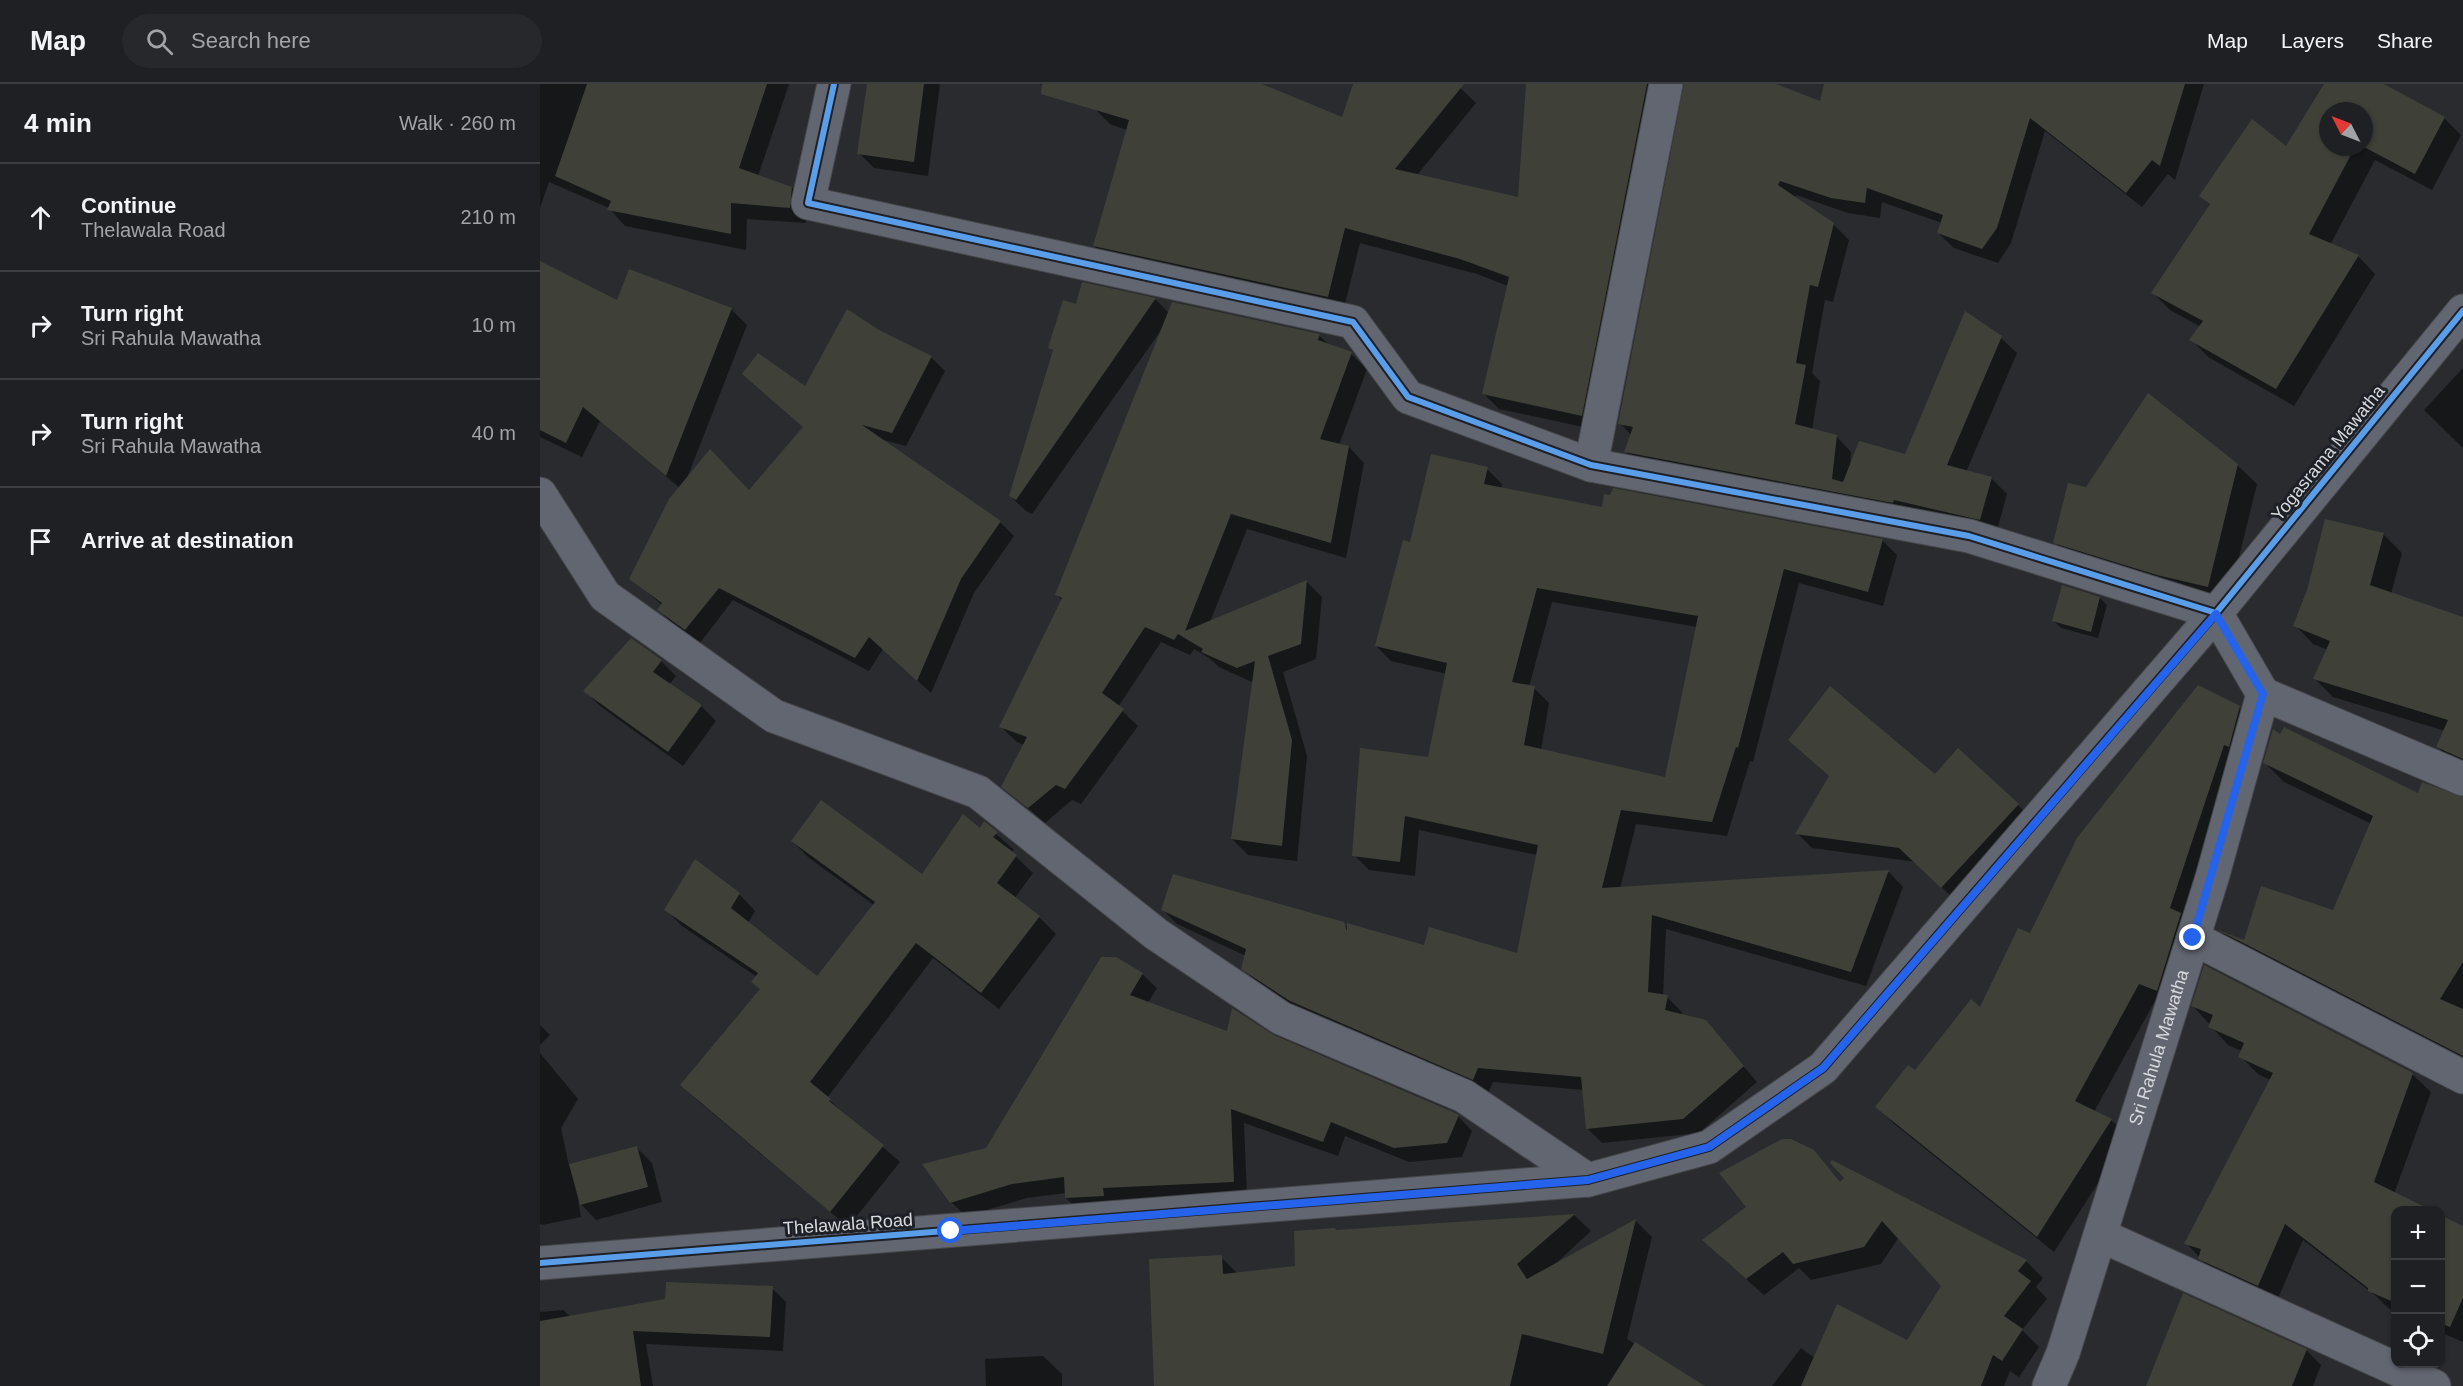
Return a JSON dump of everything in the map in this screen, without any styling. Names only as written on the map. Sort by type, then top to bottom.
[{"type":"street","points":[[834,84],[808,203],[1353,322],[1408,396],[1591,465],[1969,536],[2216,614],[2263,694],[2463,779]]},
{"type":"street","points":[[1591,465],[1666,84]]},
{"type":"street","name":"Yogasrama Mawatha","points":[[2216,614],[2463,311]]},
{"type":"street","points":[[540,494],[605,596],[774,716],[978,792],[1156,934],[1281,1018],[1464,1096],[1588,1180]]},
{"type":"street","name":"Thelawala Road","points":[[540,1263],[1588,1180],[1709,1147],[1823,1068],[2216,614]]},
{"type":"street","name":"Sri Rahula Mawatha","points":[[2049,1386],[2063,1353],[2193,938],[2263,694]]},
{"type":"street","points":[[2193,938],[2463,1077]]},
{"type":"street","points":[[2100,1234],[2434,1386]]},
{"type":"building","points":[[587,84],[767,84],[739,168],[792,187],[790,208],[731,203],[731,234],[607,210],[611,201],[555,176]]},
{"type":"building","points":[[867,84],[924,84],[914,162],[857,154]]},
{"type":"building","points":[[1042,84],[1262,84],[1342,117],[1353,84],[1464,84],[1395,169],[1518,197],[1526,84],[1647,84],[1582,416],[1482,394],[1509,277],[1460,259],[1345,228],[1328,297],[1093,246],[1129,120],[1041,94]]},
{"type":"building","points":[[1684,84],[1776,84],[1820,101],[1824,84],[2185,84],[2160,166],[2152,160],[2126,193],[2030,118],[1997,228],[1982,249],[1937,233],[1943,215],[1867,188],[1865,203],[1831,198],[1780,181],[1778,185],[1834,223],[1818,287],[1810,285],[1796,363],[1806,365],[1795,424],[1837,435],[1832,479],[1843,482],[1859,441],[1905,454],[1965,311],[2002,336],[1947,465],[1992,477],[1980,520],[1894,500],[1893,503],[1624,452],[1633,427],[1618,424]]},
{"type":"building","points":[[2324,84],[2384,84],[2445,117],[2415,174],[2373,152],[2373,102],[2319,102],[2319,156],[2350,156],[2309,234],[2359,255],[2276,389],[2189,340],[2203,321],[2151,293],[2210,204],[2199,196],[2252,119],[2286,146]]},
{"type":"building","points":[[540,261],[617,300],[629,269],[732,308],[666,476],[583,407],[566,443],[540,430]]},
{"type":"building","points":[[1082,282],[1156,298],[1016,500],[1009,496],[1053,350],[1048,348],[1063,300],[1076,304]]},
{"type":"building","points":[[1172,302],[1320,334],[1318,340],[1352,352],[1320,439],[1349,446],[1331,543],[1231,514],[1185,631],[1307,580],[1301,644],[1268,656],[1292,740],[1282,846],[1231,839],[1255,661],[1237,668],[1201,652],[1203,649],[1178,634],[1174,640],[1145,627],[1102,693],[1124,709],[1065,789],[1056,785],[1028,808],[1001,787],[1027,737],[999,727],[1062,598],[1055,595]]},
{"type":"building","points":[[847,309],[879,330],[932,356],[892,433],[862,425],[1001,521],[961,579],[917,681],[869,637],[855,658],[719,588],[685,630],[657,610],[662,603],[629,579],[669,499],[710,449],[749,490],[803,427],[742,374],[758,353],[805,386]]},
{"type":"building","points":[[2148,393],[2238,464],[2208,587],[2157,575],[2053,543],[2068,483],[2086,487]]},
{"type":"building","points":[[1431,454],[1488,467],[1484,484],[1602,507],[1604,494],[1610,495],[1613,488],[1883,539],[1868,592],[1784,569],[1738,748],[1736,747],[1712,822],[1621,810],[1602,888],[1889,870],[1851,972],[1652,915],[1648,992],[1668,995],[1665,1010],[1706,1020],[1744,1066],[1683,1119],[1586,1129],[1581,1077],[1478,1068],[1473,1080],[1290,1001],[1241,969],[1246,949],[1161,910],[1173,874],[1344,922],[1347,931],[1347,923],[1424,945],[1429,927],[1517,953],[1538,845],[1405,816],[1400,862],[1352,856],[1360,748],[1428,757],[1447,663],[1375,646],[1403,540],[1410,542]],"holes":[[[1537,588],[1698,616],[1665,777],[1524,745],[1535,686],[1512,682]]]},
{"type":"building","points":[[2325,519],[2384,533],[2370,585],[2463,617],[2463,759],[2436,747],[2448,720],[2313,679],[2330,641],[2293,626],[2307,590]]},
{"type":"building","points":[[2062,585],[2100,597],[2091,632],[2052,621]]},
{"type":"building","points":[[631,638],[662,660],[653,672],[702,705],[668,752],[583,691]]},
{"type":"building","points":[[2198,685],[2240,706],[2229,747],[2224,745],[2170,908],[2181,913],[2157,991],[2139,984],[2075,1101],[2112,1119],[2037,1237],[1875,1107],[1908,1065],[1915,1070],[1971,999],[1980,1007],[2018,928],[2030,933],[2077,838]]},
{"type":"building","points":[[1830,686],[1935,774],[1958,748],[2019,804],[1941,888],[1899,848],[1795,834],[1829,776],[1788,740]]},
{"type":"building","points":[[2284,727],[2418,793],[2422,782],[2463,797],[2463,962],[2440,999],[2463,1009],[2463,1056],[2216,929],[2244,940],[2261,886],[2333,910],[2373,816],[2263,763],[2273,729],[2280,734]]},
{"type":"building","points":[[821,800],[922,874],[963,814],[980,828],[984,821],[998,832],[993,837],[1017,855],[997,883],[1040,916],[981,993],[916,943],[810,1082],[831,1099],[829,1101],[884,1145],[830,1212],[680,1085],[760,989],[751,982],[758,973],[664,910],[695,859],[740,893],[731,908],[817,976],[875,902],[791,841]]},
{"type":"building","points":[[1101,957],[1116,957],[1143,973],[1130,995],[1227,1031],[1232,1008],[1274,1035],[1459,1115],[1447,1143],[1394,1148],[1331,1122],[1323,1142],[1231,1109],[1234,1182],[1103,1188],[1104,1196],[1065,1198],[1064,1177],[1012,1184],[950,1203],[922,1164],[986,1148]]},
{"type":"building","points":[[2204,965],[2413,1073],[2374,1182],[2423,1206],[2391,1206],[2391,1301],[2368,1291],[2368,1288],[2285,1224],[2258,1286],[2198,1259],[2201,1249],[2184,1244],[2273,1073],[2238,1057],[2244,1043],[2208,1027],[2213,1015],[2191,1006]]},
{"type":"building","points":[[1782,1139],[1791,1139],[1814,1150],[1840,1182],[1844,1178],[1830,1163],[1832,1160],[2027,1260],[2018,1271],[2031,1281],[2004,1316],[2023,1329],[2002,1361],[1993,1355],[1981,1386],[1801,1386],[1837,1304],[1907,1340],[1941,1286],[1882,1221],[1864,1247],[1793,1264],[1783,1252],[1746,1279],[1702,1240],[1746,1207],[1719,1173]]},
{"type":"building","points":[[637,1146],[648,1187],[580,1205],[569,1164]]},
{"type":"building","points":[[1575,1214],[1517,1264],[1527,1279],[1636,1219],[1603,1354],[1522,1334],[1510,1386],[1154,1386],[1149,1259],[1222,1255],[1223,1274],[1295,1266],[1294,1231]]},
{"type":"building","points":[[2445,1217],[2463,1226],[2463,1298],[2450,1327],[2445,1325]]},
{"type":"building","points":[[666,1282],[773,1286],[770,1337],[633,1331],[641,1386],[540,1386],[540,1321],[665,1299]]},
{"type":"building","points":[[2183,1293],[2307,1349],[2292,1386],[2146,1386]]},
{"type":"building","points":[[1635,1342],[1705,1386],[1607,1386]]},
{"type":"cycle path","points":[[834,84],[808,203],[1353,322],[1408,397],[1591,465],[1969,536],[2216,613]]},
{"type":"cycle path","points":[[540,1263],[1588,1180],[1709,1147],[1823,1068],[2216,613],[2463,311]]},
{"type":"route","points":[[951,1231],[1588,1180],[1709,1147],[1823,1068],[2216,614],[2263,694],[2193,938]]}]
